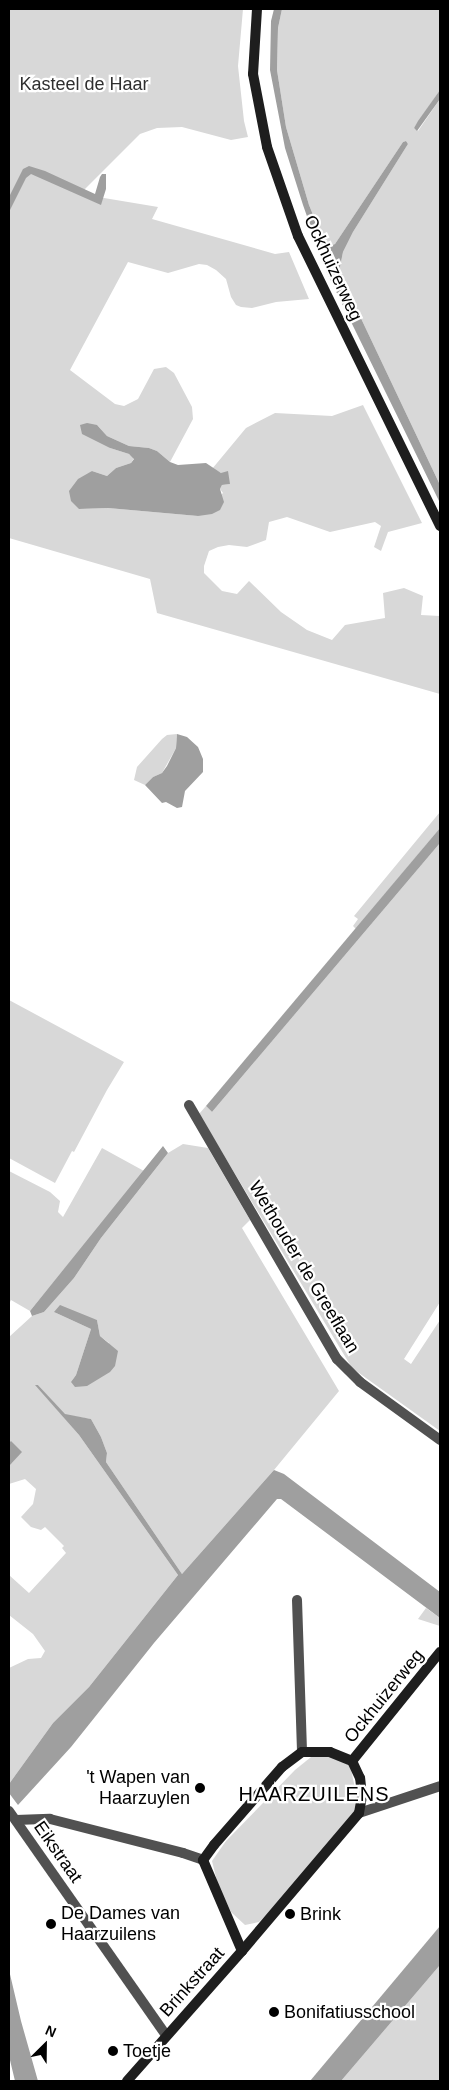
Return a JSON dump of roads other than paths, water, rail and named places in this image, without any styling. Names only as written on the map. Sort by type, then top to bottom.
[{"type":"street","name":"Ockhuizerweg","points":[[257,9],[253,74],[267,147],[298,236],[440,526]]},
{"type":"street","name":"Wethouder de Greeflaan","points":[[190,1105],[337,1359],[360,1382],[440,1440]]},
{"type":"street","points":[[297,1600],[302,1752]]},
{"type":"street","name":"Ockhuizerweg","points":[[352,1760],[440,1652]]},
{"type":"street","points":[[16,1820],[50,1820],[183,1853],[203,1860],[242,1951],[359,1813],[362,1796],[360,1778],[352,1760],[330,1752],[302,1752],[282,1767],[203,1860]]},
{"type":"street","points":[[359,1813],[440,1786]]},
{"type":"street","name":"Eikstraat","points":[[9,1811],[166,2035]]},
{"type":"street","name":"Brinkstraat","points":[[127,2081],[242,1951]]},
{"type":"place","name":"'t Wapen van Haarzuylen","points":[[200,1788]]},
{"type":"place","name":"Brink","points":[[290,1914]]},
{"type":"place","name":"De Dames van Haarzuilens","points":[[51,1924]]},
{"type":"place","name":"Bonifatiusschool","points":[[274,2012]]},
{"type":"place","name":"Toetje","points":[[113,2051]]},
{"type":"district","name":"HAARZUILENS","points":[[314,1794]]},
{"type":"park label","name":"Kasteel de Haar","points":[[84,84]]}]
